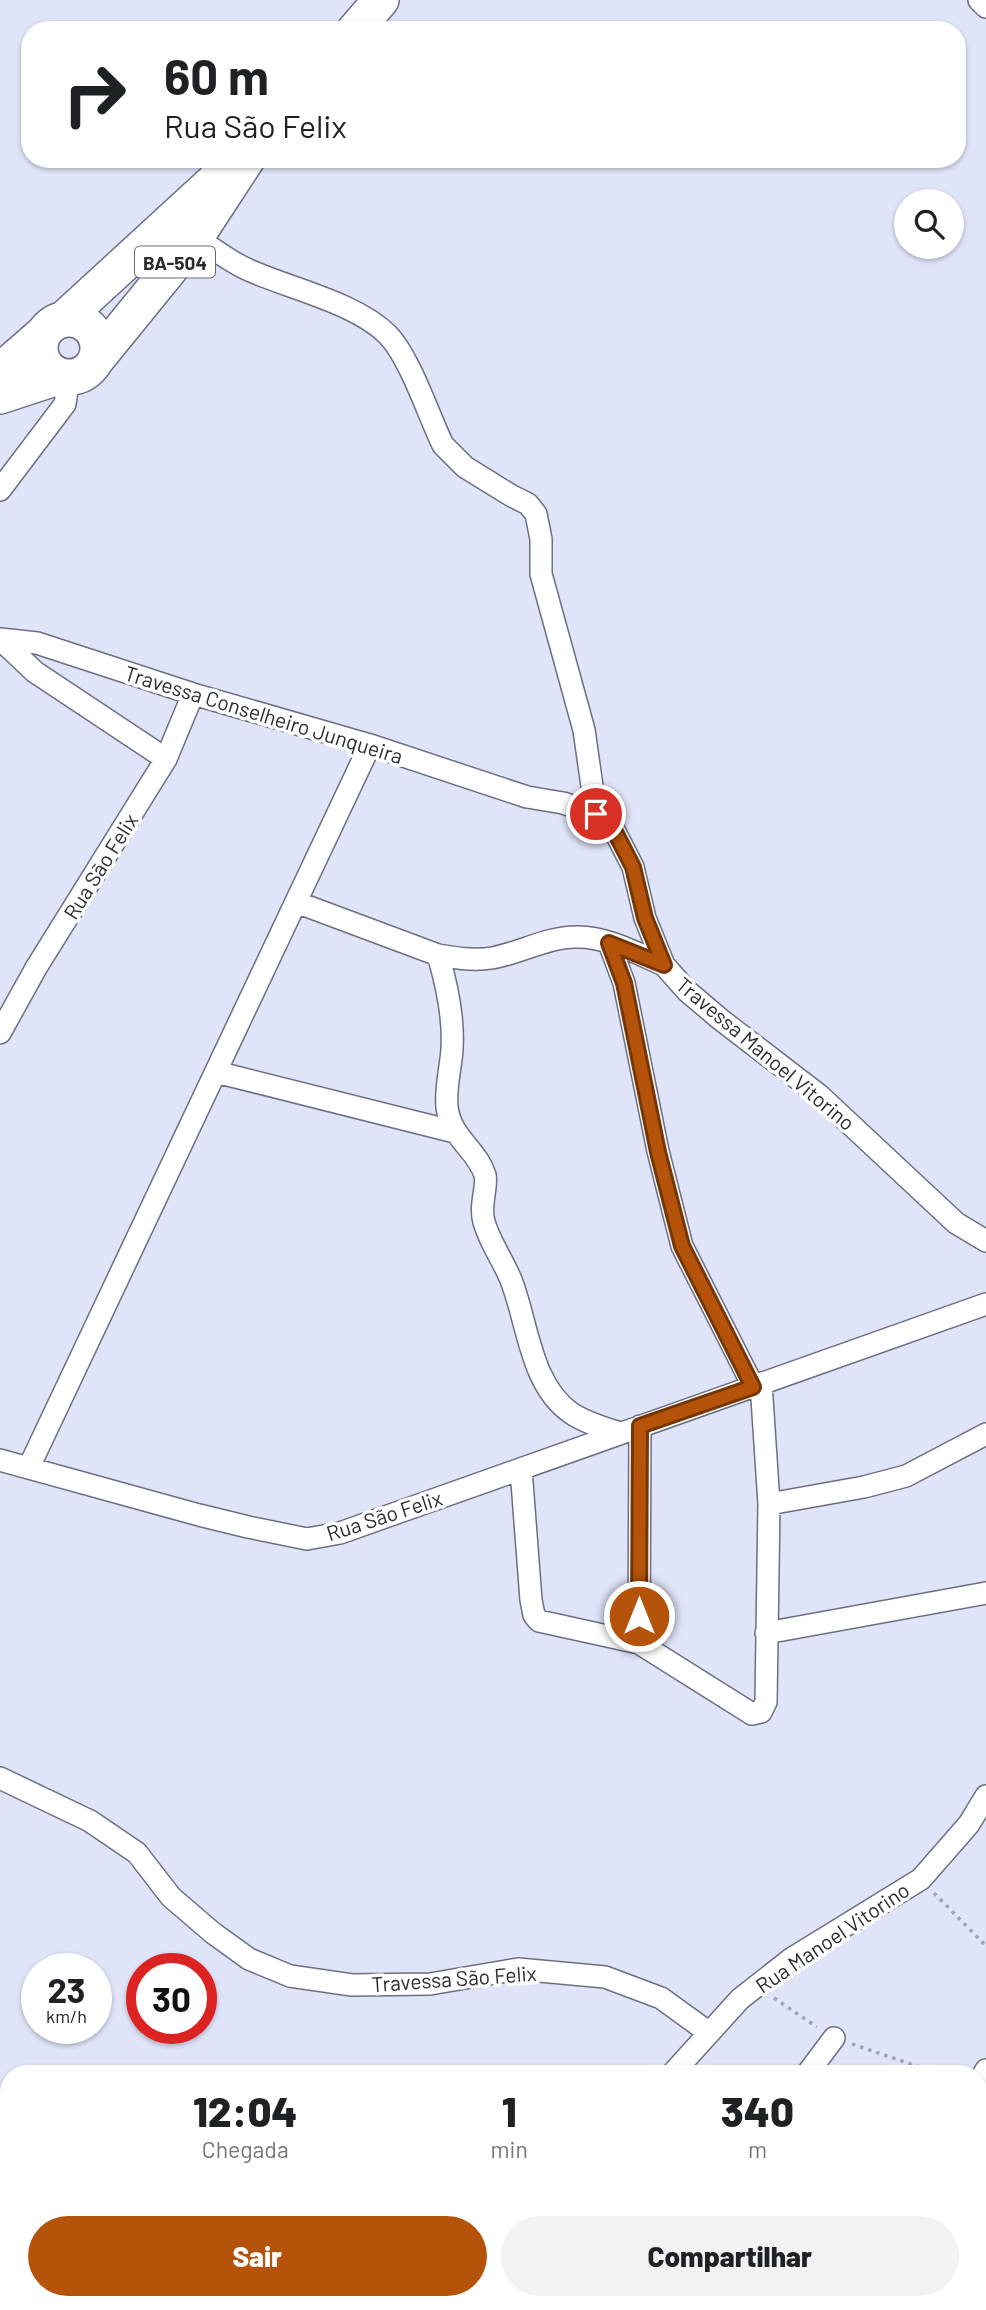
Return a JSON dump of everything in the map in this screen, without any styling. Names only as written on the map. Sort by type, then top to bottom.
[{"type":"main road","points":[[363,21],[381,0]]},
{"type":"main road","name":"BA-504","points":[[0,371],[54,326],[228,168]]},
{"type":"main road","name":"BA-504","points":[[75,371],[196,237],[241,168]]},
{"type":"main road","points":[[0,396],[75,371],[98,342],[89,326],[73,318],[54,326],[40,350],[46,366],[75,371]]},
{"type":"street","points":[[979,0],[986,7]]},
{"type":"street","points":[[196,237],[249,271],[328,300],[373,322],[403,354],[443,445],[465,467],[500,490],[528,503],[536,514],[541,539],[541,574],[584,730],[596,814]]},
{"type":"street","points":[[0,490],[65,404],[75,371]]},
{"type":"street","name":"Travessa Conselheiro Junqueira","points":[[0,639],[37,643],[193,694],[370,745],[527,797]]},
{"type":"street","name":"Travessa Conselheiro Junqueira","points":[[0,639],[35,672],[166,759]]},
{"type":"street","name":"Rua São Felix","points":[[0,1033],[166,759],[193,694]]},
{"type":"street","points":[[29,1467],[370,745]]},
{"type":"street","name":"Travessa Manoel Vitorino","points":[[527,797],[563,803],[596,814],[615,832],[633,867],[645,918],[664,965],[687,991],[819,1095],[956,1223],[986,1241]]},
{"type":"street","points":[[296,902],[438,955],[460,959],[493,958],[533,945],[577,936],[609,943],[664,965]]},
{"type":"street","points":[[521,1469],[534,1615],[540,1621],[639,1643],[752,1714],[761,1712],[766,1702],[769,1504],[757,1385],[682,1246],[658,1152],[624,983],[609,943]]},
{"type":"street","points":[[438,955],[448,986],[453,1025],[446,1102],[449,1120],[482,1168],[486,1179],[481,1199],[483,1220],[492,1245],[512,1281],[539,1369],[550,1391],[570,1412],[592,1424],[630,1430],[639,1643]]},
{"type":"street","points":[[216,1072],[455,1132]]},
{"type":"street","name":"Rua São Felix","points":[[0,1460],[199,1515],[307,1539],[340,1533],[986,1304]]},
{"type":"street","points":[[769,1504],[864,1487],[906,1476],[986,1434]]},
{"type":"street","points":[[766,1633],[986,1593]]},
{"type":"street","name":"Travessa São Felix","points":[[0,1778],[90,1821],[137,1853],[171,1897],[213,1933],[249,1959],[290,1976],[352,1985],[430,1984],[518,1969],[605,1976],[661,1998],[708,2032]]},
{"type":"street","name":"Rua Manoel Vitorino","points":[[679,2065],[740,1999],[791,1959],[921,1879],[969,1825],[986,1796]]},
{"type":"street","points":[[814,2065],[834,2038]]},
{"type":"path","points":[[921,1879],[986,1946]]},
{"type":"route","points":[[596,814],[615,832],[633,867],[645,918],[664,965],[609,943],[624,983],[658,1152],[682,1246],[753,1387],[640,1426],[639,1616]]}]
